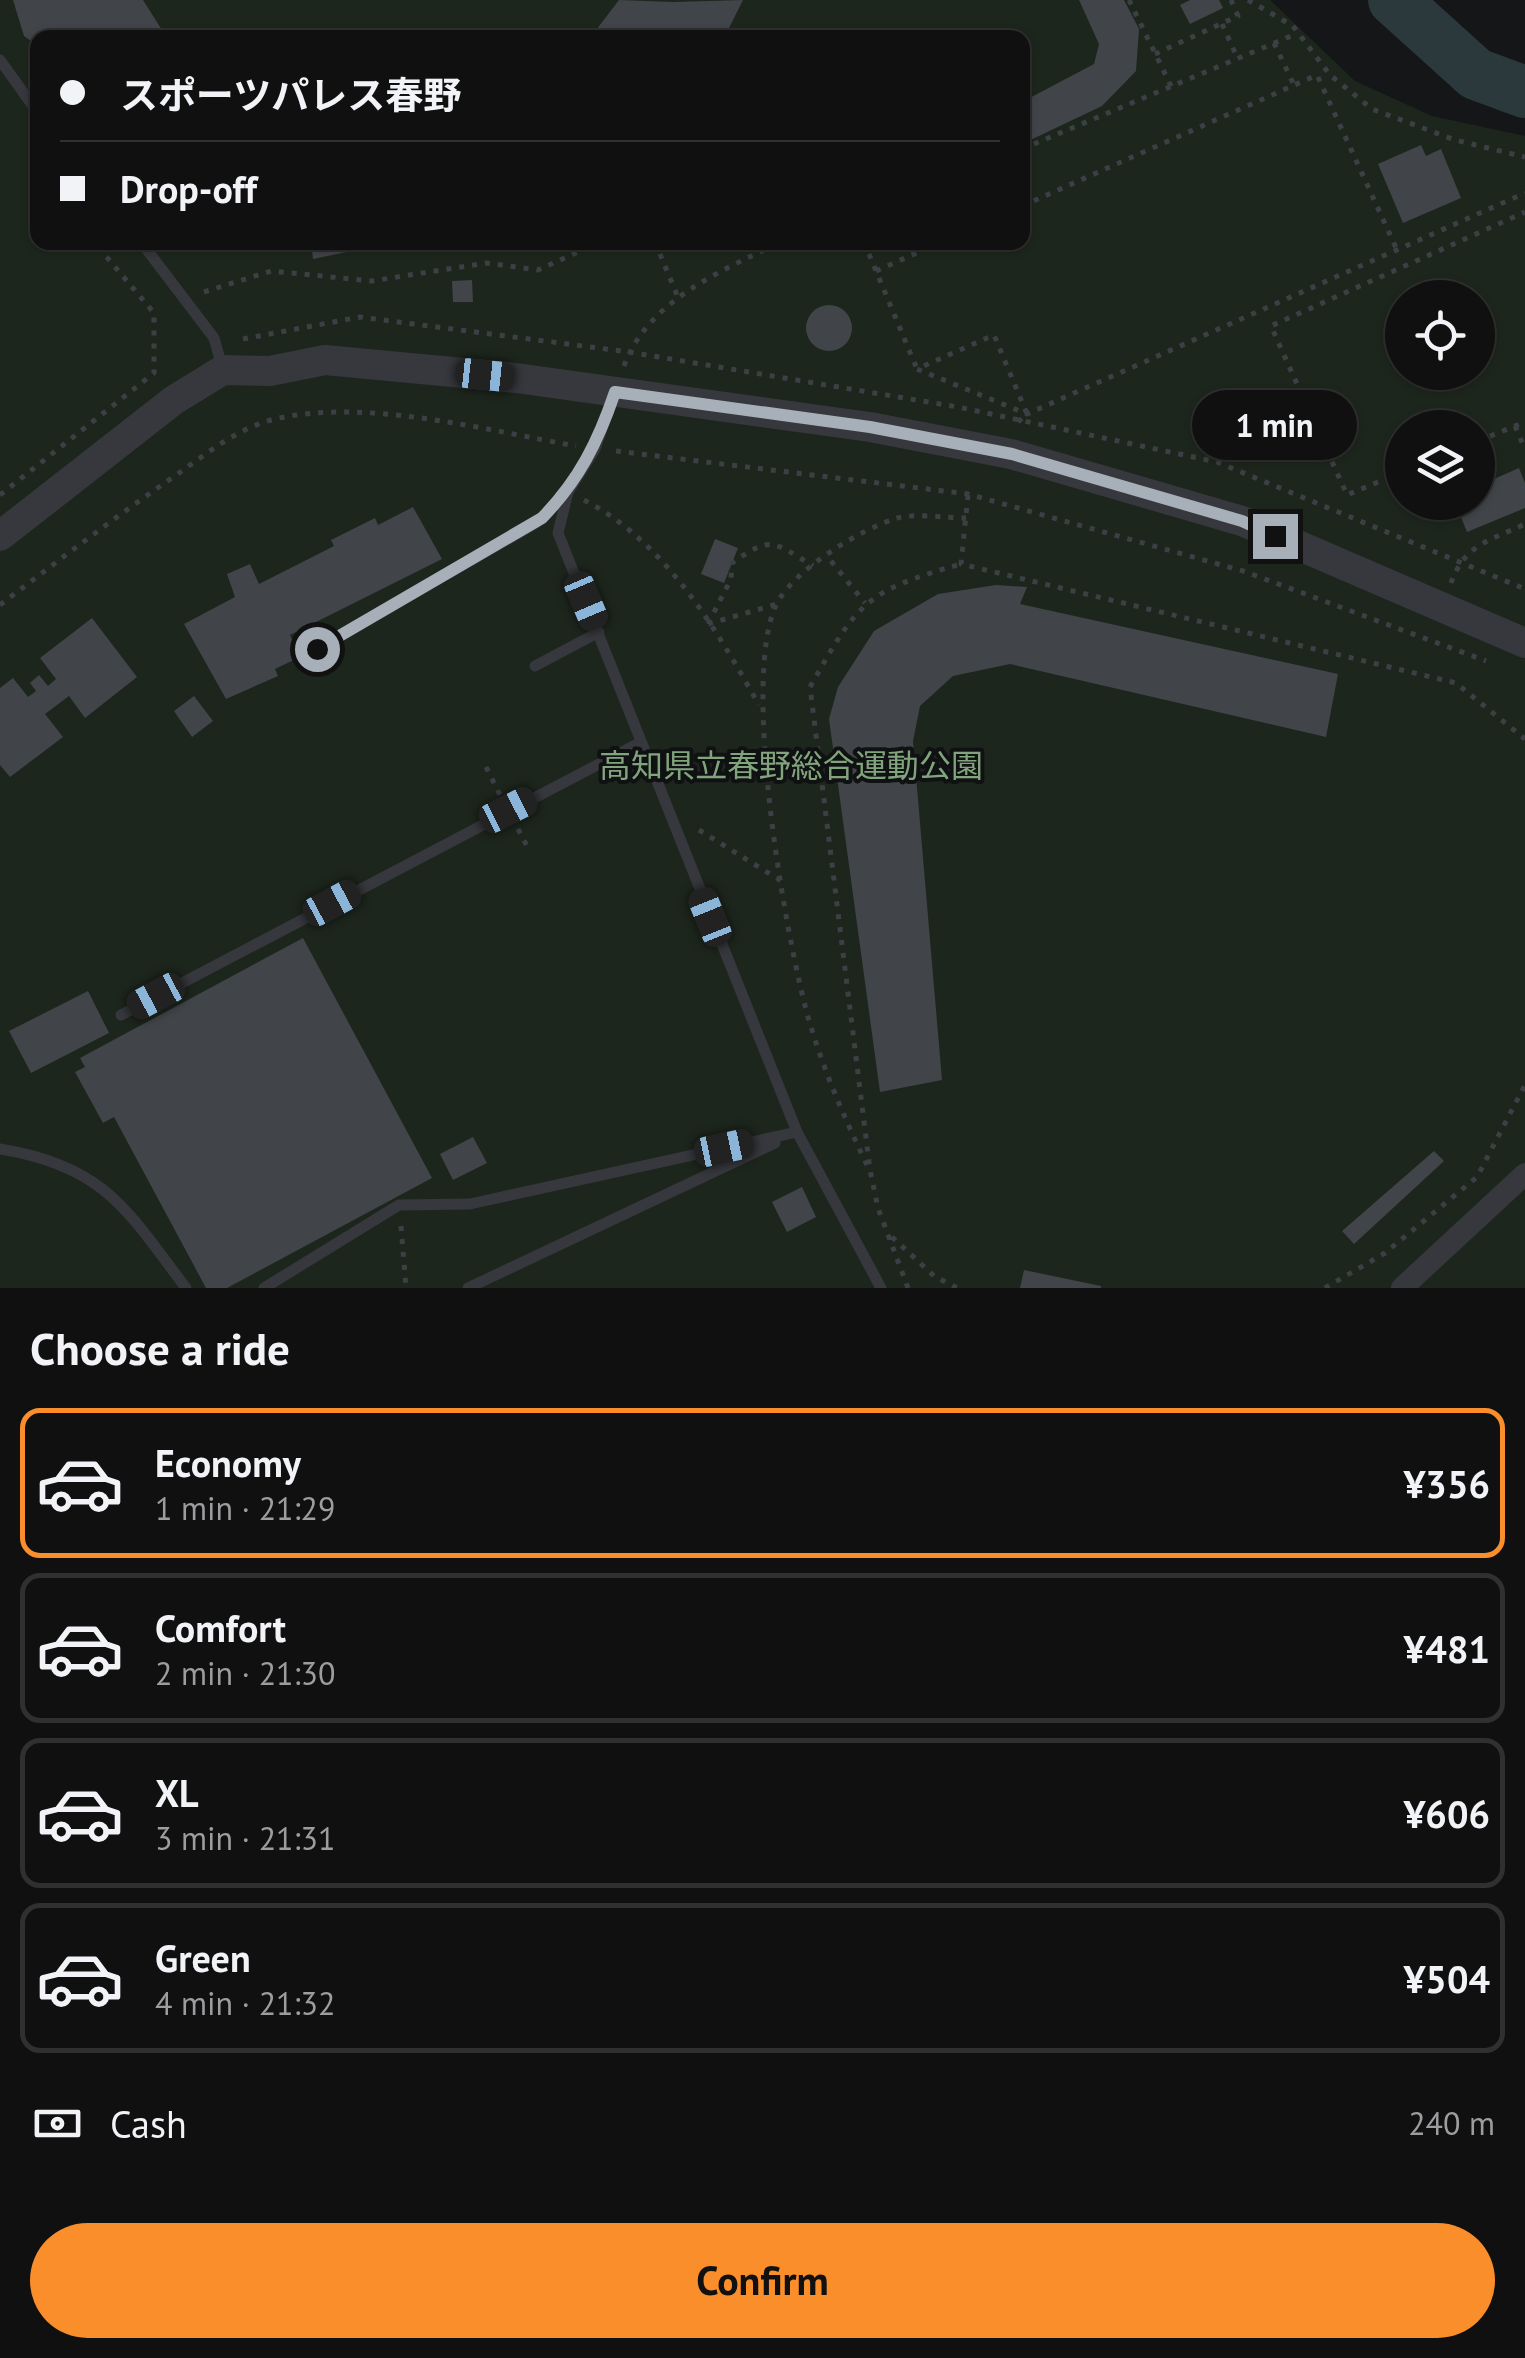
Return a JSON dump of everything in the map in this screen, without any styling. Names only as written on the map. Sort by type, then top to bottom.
[{"type":"street","points":[[0,536],[174,400],[223,370],[270,372],[325,360],[615,392],[870,427],[1012,454],[1242,521],[1525,644]]},
{"type":"street","points":[[1402,1288],[1525,1174]]},
{"type":"lane","points":[[0,60],[30,102]]},
{"type":"lane","points":[[148,250],[187,297],[218,344],[223,370]]},
{"type":"lane","points":[[317,649],[536,523],[568,492],[595,449],[615,392]]},
{"type":"lane","points":[[568,492],[558,533],[797,1132],[881,1288]]},
{"type":"lane","points":[[535,666],[599,632]]},
{"type":"lane","points":[[122,1014],[641,742]]},
{"type":"lane","points":[[264,1288],[398,1205],[470,1204],[797,1132]]},
{"type":"lane","points":[[468,1288],[797,1132]]},
{"type":"lane","points":[[0,1149],[56,1162],[96,1181],[130,1211],[186,1288]]},
{"type":"path","points":[[1129,0],[1172,88]]},
{"type":"path","points":[[1155,54],[1238,16],[1230,0]]},
{"type":"path","points":[[1248,0],[1298,33],[1330,75],[1372,109],[1455,140],[1525,157]]},
{"type":"path","points":[[1222,24],[1237,59]]},
{"type":"path","points":[[1030,145],[1298,33]]},
{"type":"path","points":[[1274,42],[1294,85]]},
{"type":"path","points":[[1030,202],[1317,74],[1397,250]]},
{"type":"path","points":[[1012,454],[1017,423],[1027,414],[1525,193]]},
{"type":"path","points":[[1385,479],[1347,495],[1272,326],[1525,212]]},
{"type":"path","points":[[0,494],[154,373],[154,313],[101,250]]},
{"type":"path","points":[[187,297],[271,271],[372,281],[486,263],[538,270],[582,250]]},
{"type":"path","points":[[658,250],[677,296]]},
{"type":"path","points":[[615,392],[629,352],[677,296],[766,250]]},
{"type":"path","points":[[867,250],[917,369],[1027,414]]},
{"type":"path","points":[[876,272],[923,250]]},
{"type":"path","points":[[917,369],[994,335],[1027,414]]},
{"type":"path","points":[[0,605],[121,512],[237,433],[276,418],[316,412],[385,416],[595,449],[968,494],[1243,570],[1494,664]]},
{"type":"path","points":[[1495,434],[1525,422]]},
{"type":"path","points":[[1515,426],[1525,449]]},
{"type":"path","points":[[568,492],[622,520],[666,563],[760,706]]},
{"type":"path","points":[[961,564],[968,494]]},
{"type":"path","points":[[708,624],[776,604],[813,566],[852,538],[900,517],[966,518]]},
{"type":"path","points":[[1442,610],[1459,560],[1468,551],[1525,524]]},
{"type":"path","points":[[708,624],[731,580],[732,563],[762,542],[776,543],[813,566]]},
{"type":"path","points":[[830,562],[864,603]]},
{"type":"path","points":[[908,1288],[878,1208],[870,1170],[810,687],[849,618],[864,603],[906,579],[961,564],[1456,682],[1525,738]]},
{"type":"path","points":[[776,604],[760,706],[783,882],[808,1015],[834,1096],[870,1170]]},
{"type":"path","points":[[667,809],[783,882]]},
{"type":"path","points":[[1325,1288],[1385,1253],[1477,1178],[1525,1085]]},
{"type":"path","points":[[398,1205],[406,1288]]},
{"type":"path","points":[[890,1236],[934,1276],[957,1288]]},
{"type":"green space","name":"高知県立春野総合運動公園","points":[[0,0],[1270,0],[1355,81],[1432,116],[1525,136],[1525,1288],[0,1288]]},
{"type":"building","points":[[13,0],[143,0],[162,30],[30,30],[30,40],[24,36]]},
{"type":"building","points":[[619,0],[743,0],[728,30],[596,30]]},
{"type":"building","points":[[1079,0],[1124,0],[1139,29],[1136,71],[1102,106],[1030,140],[1030,98],[1094,64],[1099,44]]},
{"type":"building","points":[[1190,0],[1219,0],[1223,8],[1190,24],[1180,5]]},
{"type":"building","points":[[1421,145],[1426,156],[1441,149],[1461,198],[1403,223],[1378,164]]},
{"type":"building","points":[[312,250],[356,250],[313,259]]},
{"type":"building","points":[[472,280],[473,302],[453,302],[452,281]]},
{"type":"building","points":[[829,305],[845,312],[852,328],[845,344],[829,351],[813,344],[806,328],[813,312]]},
{"type":"building","points":[[1519,468],[1525,483],[1525,508],[1467,532],[1462,520],[1495,520],[1495,479]]},
{"type":"building","points":[[413,507],[442,559],[290,635],[300,657],[275,669],[278,676],[226,699],[184,624],[235,597],[227,574],[250,564],[259,584],[334,546],[331,540],[375,518],[378,525]]},
{"type":"building","points":[[715,539],[738,548],[724,583],[701,574]]},
{"type":"building","points":[[996,585],[1027,587],[1020,604],[1338,674],[1326,737],[1010,664],[953,676],[920,706],[913,741],[942,1080],[880,1092],[829,719],[838,687],[874,631],[938,594]]},
{"type":"building","points":[[92,618],[137,677],[85,718],[69,696],[45,714],[63,737],[10,777],[0,765],[0,688],[13,678],[28,697],[36,691],[30,683],[39,675],[48,686],[56,679],[40,658]]},
{"type":"building","points":[[194,696],[213,721],[192,737],[174,711]]},
{"type":"building","points":[[303,938],[432,1178],[227,1288],[206,1288],[114,1117],[103,1123],[75,1072],[85,1067],[80,1058]]},
{"type":"building","points":[[88,991],[109,1033],[31,1073],[9,1031]]},
{"type":"building","points":[[473,1137],[487,1163],[453,1180],[440,1154]]},
{"type":"building","points":[[1434,1151],[1444,1161],[1354,1244],[1342,1231]]},
{"type":"building","points":[[802,1187],[816,1217],[787,1232],[772,1202]]},
{"type":"building","points":[[1024,1270],[1101,1286],[1101,1288],[1020,1288]]},
{"type":"waterway","points":[[1394,0],[1476,74],[1525,92]]},
{"type":"route","points":[[317,649],[542,518],[568,492],[595,449],[615,392],[870,427],[1012,454],[1242,521],[1275,536]]}]
